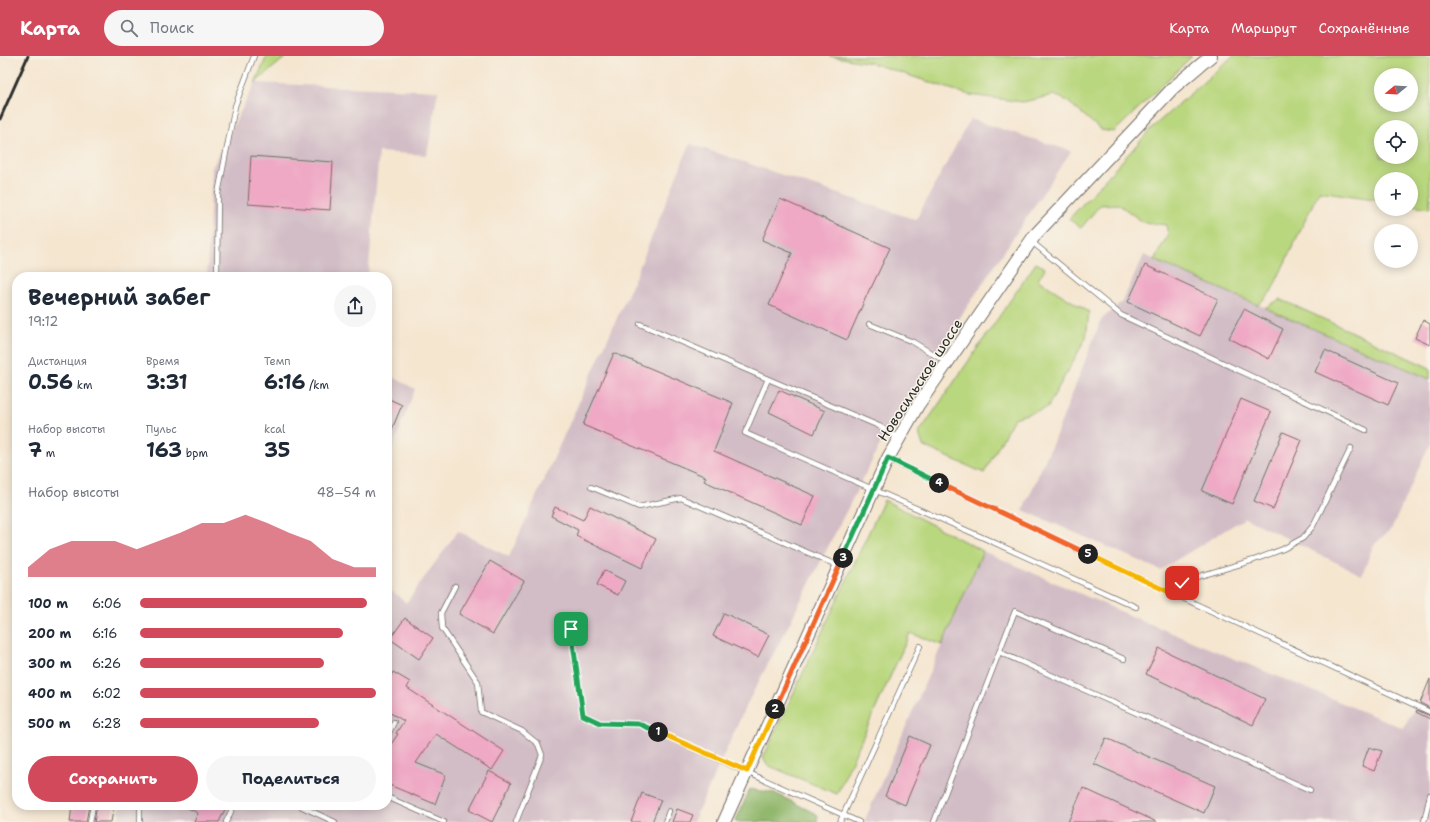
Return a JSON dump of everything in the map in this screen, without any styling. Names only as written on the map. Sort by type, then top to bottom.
[{"type":"street","name":"Новосильское шоссе","points":[[724,822],[873,490],[888,458],[918,405],[1035,234],[1174,88],[1211,56]]},
{"type":"lane","points":[[217,272],[218,194],[235,106],[254,56]]},
{"type":"lane","points":[[1030,241],[1121,316],[1366,430]]},
{"type":"lane","points":[[640,324],[768,380],[880,426],[899,439]]},
{"type":"lane","points":[[869,324],[913,342],[947,363]]},
{"type":"lane","points":[[768,380],[745,433],[984,538],[1136,607]]},
{"type":"lane","points":[[1173,594],[1182,583],[1193,578],[1254,560],[1283,549],[1303,538],[1313,526],[1350,448]]},
{"type":"lane","points":[[888,458],[1173,594],[1430,712]]},
{"type":"lane","points":[[591,487],[639,507],[681,498],[839,566]]},
{"type":"lane","points":[[455,586],[441,613],[442,628],[478,682],[481,712],[522,731],[538,744],[542,756],[516,822]]},
{"type":"lane","points":[[934,822],[1014,611],[1124,659]]},
{"type":"lane","points":[[571,629],[583,715],[600,723],[639,724],[859,822]]},
{"type":"lane","points":[[840,822],[920,646]]},
{"type":"lane","points":[[999,652],[1310,790]]},
{"type":"lane","points":[[392,726],[394,722]]},
{"type":"lane","points":[[1424,822],[1430,795]]},
{"type":"lane","points":[[392,799],[444,822]]},
{"type":"lane","points":[[90,822],[92,810]]},
{"type":"lane","points":[[140,810],[140,822]]},
{"type":"lane","points":[[226,822],[232,810]]},
{"type":"lane","points":[[309,810],[335,822]]},
{"type":"lane","points":[[665,822],[669,811]]},
{"type":"shaded area","points":[[255,83],[438,91],[427,155],[379,152],[368,272],[207,272],[212,168]]},
{"type":"shaded area","points":[[970,119],[1071,151],[895,415],[748,702],[693,822],[119,822],[120,810],[392,810],[392,591],[406,603],[458,531],[509,557],[632,285],[690,144],[916,220]]},
{"type":"shaded area","points":[[1144,255],[1430,379],[1430,443],[1392,528],[1373,546],[1362,575],[1245,518],[1160,570],[1023,510],[1056,435],[1101,320],[1122,302]]},
{"type":"shaded area","points":[[392,377],[415,389],[392,449]]},
{"type":"shaded area","points":[[983,551],[1138,619],[1403,728],[1430,682],[1430,822],[864,822]]},
{"type":"green space","points":[[267,56],[287,56],[255,83]]},
{"type":"green space","points":[[829,56],[1192,56],[1114,132],[1101,130],[1066,100],[1054,95],[1023,102],[969,95],[871,63]]},
{"type":"green space","points":[[1233,56],[1430,56],[1430,208],[1418,206],[1418,172],[1374,172],[1374,199],[1319,191],[1271,292],[1258,305],[1154,260],[1168,235],[1166,225],[1143,222],[1118,204],[1100,205],[1081,228],[1069,219],[1155,125]]},
{"type":"green space","points":[[1036,263],[1045,268],[1038,280],[1089,312],[1086,338],[1047,408],[1014,418],[984,473],[923,446],[919,433]]},
{"type":"green space","points":[[1280,299],[1430,368],[1430,379],[1265,308]]},
{"type":"green space","points":[[884,500],[983,551],[942,645],[910,633],[837,794],[767,765],[763,758]]},
{"type":"green space","points":[[750,789],[775,793],[818,815],[817,822],[735,822]]},
{"type":"building","points":[[251,156],[333,162],[330,210],[248,204]]},
{"type":"building","points":[[780,199],[890,248],[847,340],[769,305],[792,253],[762,240]]},
{"type":"building","points":[[1145,265],[1218,299],[1200,336],[1128,302]]},
{"type":"building","points":[[1244,309],[1283,329],[1269,359],[1229,338]]},
{"type":"building","points":[[1423,320],[1430,324],[1430,345],[1415,338]]},
{"type":"building","points":[[1325,350],[1398,383],[1388,405],[1315,372]]},
{"type":"building","points":[[614,353],[733,403],[714,451],[815,496],[802,525],[704,481],[706,477],[583,425]]},
{"type":"building","points":[[779,390],[825,411],[814,434],[769,412]]},
{"type":"building","points":[[1241,399],[1271,412],[1232,504],[1202,491]]},
{"type":"building","points":[[392,400],[402,405],[392,429]]},
{"type":"building","points":[[1283,432],[1302,440],[1273,509],[1254,501]]},
{"type":"building","points":[[590,506],[656,539],[642,568],[576,536],[578,530],[551,516],[555,507],[583,520]]},
{"type":"building","points":[[490,561],[524,581],[493,634],[459,614]]},
{"type":"building","points":[[604,570],[625,581],[618,595],[597,585]]},
{"type":"building","points":[[724,613],[769,635],[758,657],[713,636]]},
{"type":"building","points":[[405,618],[433,638],[419,659],[392,640],[392,636]]},
{"type":"building","points":[[1159,648],[1265,699],[1253,725],[1146,674]]},
{"type":"building","points":[[393,672],[410,682],[407,688],[504,751],[492,770],[436,734],[416,763],[446,775],[435,804],[392,786],[392,743],[398,734],[396,733],[404,721],[392,714]]},
{"type":"building","points":[[1430,679],[1430,708],[1420,703]]},
{"type":"building","points":[[1417,710],[1430,716],[1430,719],[1416,712]]},
{"type":"building","points":[[910,736],[930,745],[905,805],[885,796]]},
{"type":"building","points":[[1106,738],[1215,786],[1204,813],[1094,764]]},
{"type":"building","points":[[1369,747],[1382,751],[1374,771],[1362,766]]},
{"type":"building","points":[[489,771],[511,783],[492,822],[469,810]]},
{"type":"building","points":[[1083,788],[1157,822],[1068,822]]},
{"type":"building","points":[[642,793],[661,800],[652,822],[631,822]]},
{"type":"building","points":[[677,809],[693,815],[690,822],[672,822]]},
{"type":"building","points":[[71,810],[88,810],[86,822],[70,822]]},
{"type":"building","points":[[96,810],[113,810],[111,822],[94,822]]},
{"type":"building","points":[[192,810],[225,810],[219,822],[194,822],[198,813]]},
{"type":"railway","points":[[0,119],[28,56]]},
{"type":"route","points":[[571,629],[583,715],[600,723],[639,724],[747,771],[888,458],[1173,594],[1182,583]]}]
